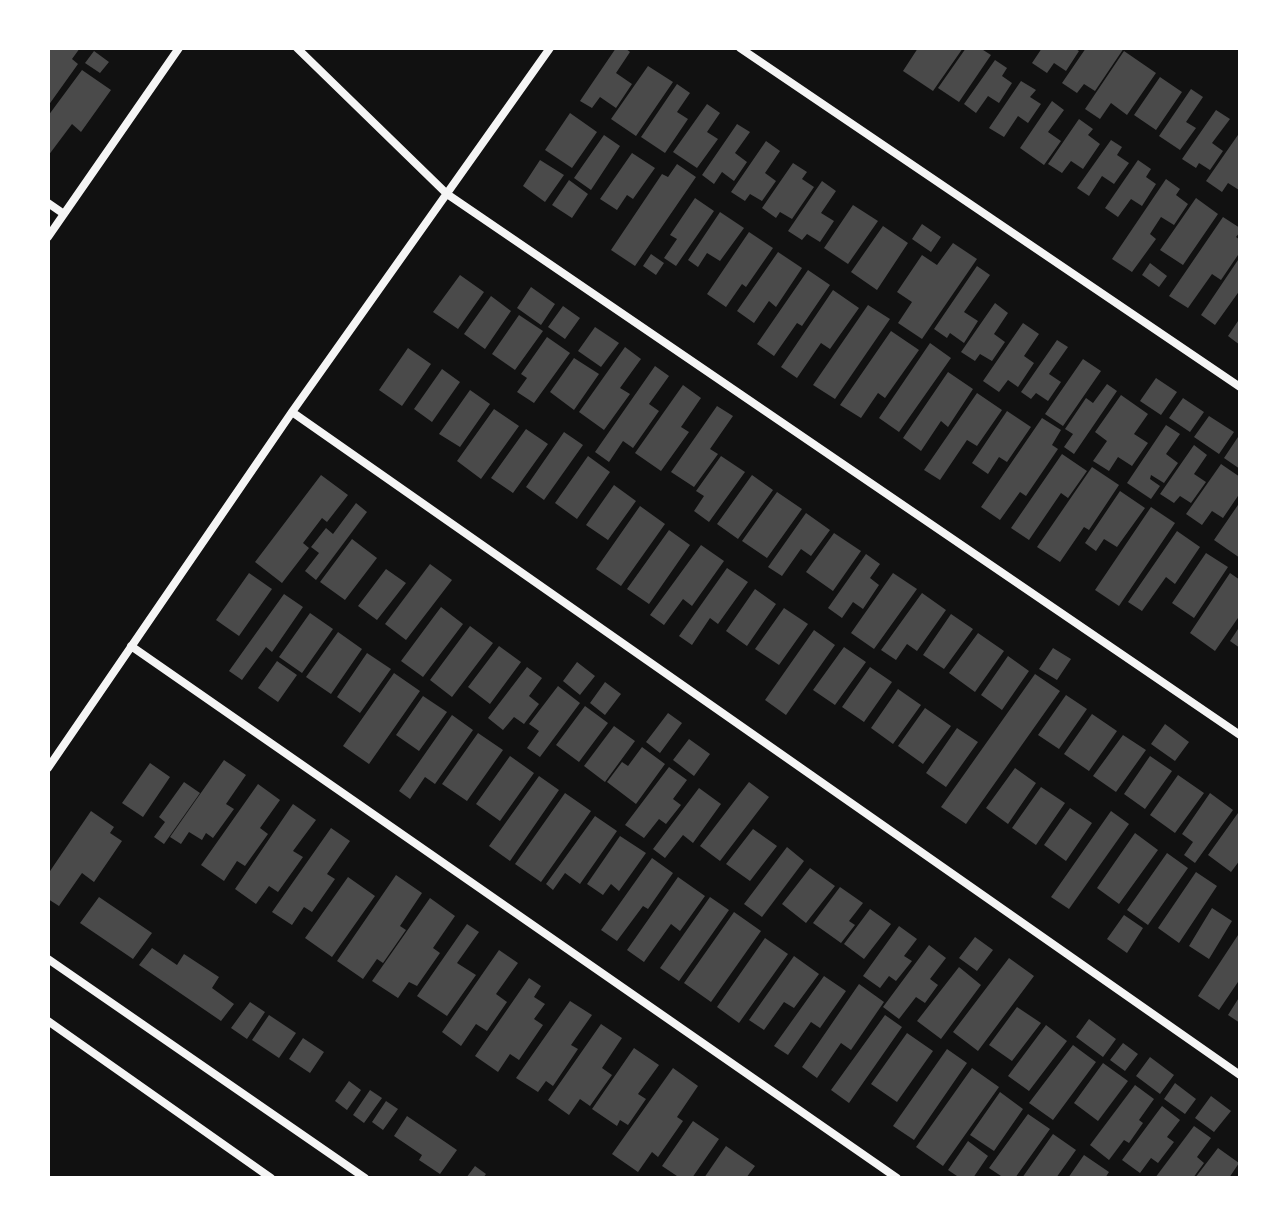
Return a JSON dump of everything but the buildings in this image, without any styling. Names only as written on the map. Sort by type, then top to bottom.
[{"type":"street","points":[[48,237],[179,48]]},
{"type":"street","points":[[297,48],[447,194],[1240,735]]},
{"type":"street","points":[[48,768],[292,412],[550,48]]},
{"type":"street","points":[[740,48],[1240,387]]},
{"type":"street","points":[[48,203],[64,214]]},
{"type":"street","points":[[292,412],[1240,1075]]},
{"type":"street","points":[[131,646],[897,1178]]},
{"type":"street","points":[[48,959],[365,1178]]},
{"type":"street","points":[[48,1021],[271,1178]]}]
